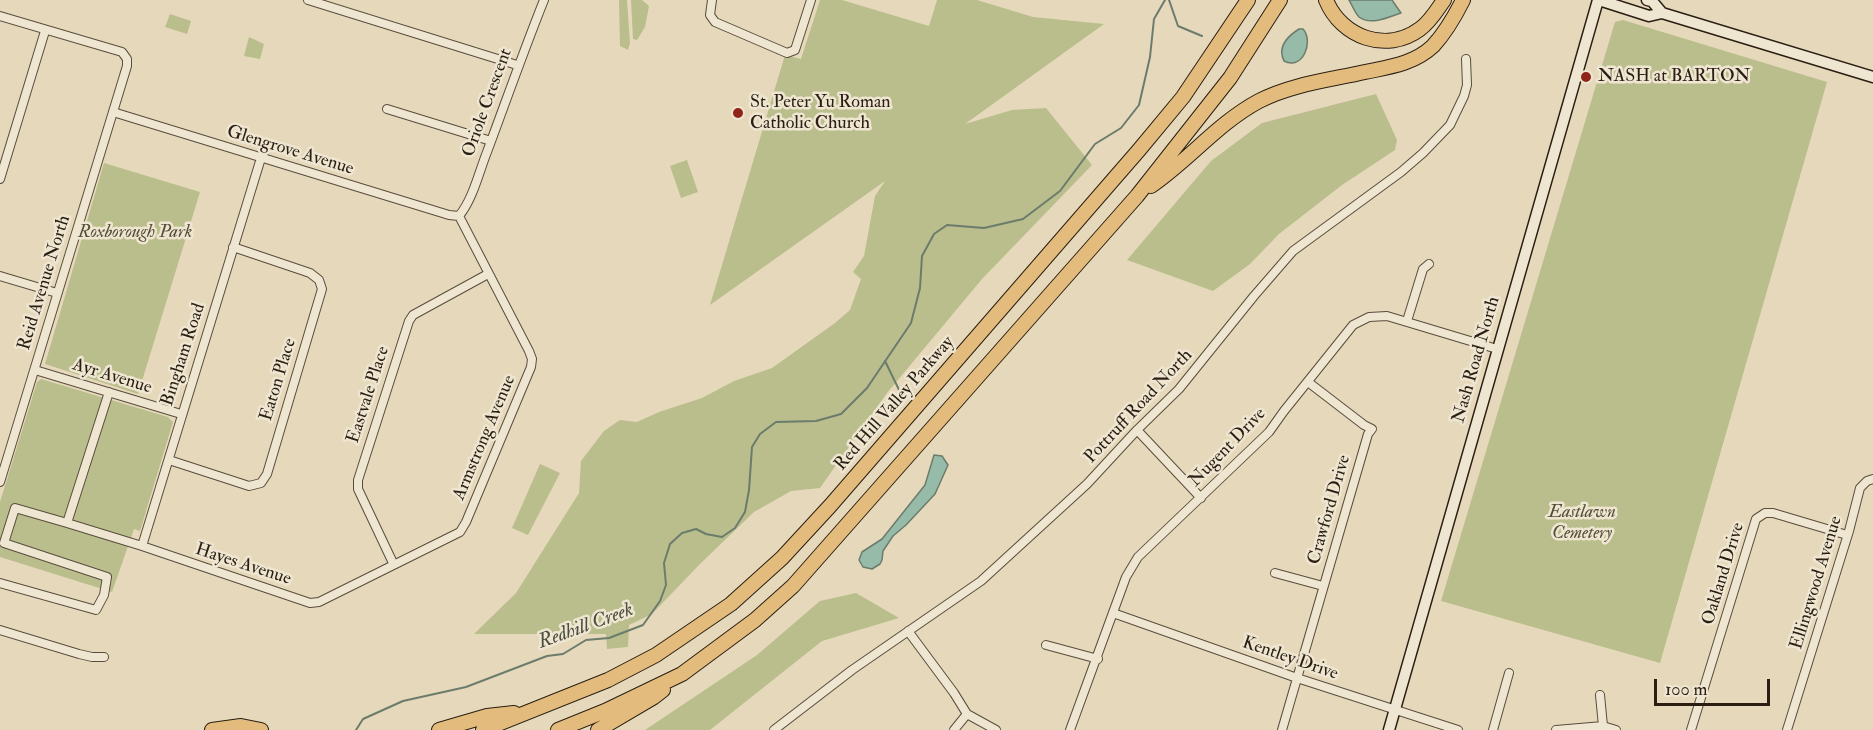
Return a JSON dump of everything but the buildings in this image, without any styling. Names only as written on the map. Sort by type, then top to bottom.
[{"type":"highway","name":"Red Hill Valley Parkway","points":[[483,730],[608,680],[656,655],[731,604],[782,558],[830,506],[1139,150],[1183,97],[1248,0]]},
{"type":"highway","points":[[598,730],[654,698],[682,674],[755,620],[793,586],[1137,196],[1230,78],[1280,0]]},
{"type":"highway","points":[[1326,0],[1332,14],[1348,30],[1363,38],[1387,41],[1409,36],[1420,29],[1429,21],[1444,0]]},
{"type":"highway","points":[[1137,196],[1167,175],[1224,124],[1257,102],[1274,94],[1299,87],[1401,65],[1423,54],[1443,33],[1463,0]]},
{"type":"highway","points":[[558,730],[605,711],[682,674]]},
{"type":"highway","points":[[439,730],[487,716],[531,711]]},
{"type":"highway","points":[[212,730],[241,726],[261,730]]},
{"type":"main road","points":[[1598,0],[1649,16],[1662,13],[1873,77]]},
{"type":"main road","name":"Nash Road North","points":[[1389,730],[1598,0]]},
{"type":"main road","points":[[1647,0],[1662,13]]},
{"type":"street","points":[[308,0],[518,65]]},
{"type":"street","name":"Oriole Crescent","points":[[459,216],[464,209],[491,141],[544,0]]},
{"type":"street","points":[[712,0],[710,16],[718,23],[784,52],[795,50],[811,0]]},
{"type":"street","points":[[0,16],[45,30],[0,179]]},
{"type":"street","name":"Reid Avenue North","points":[[0,482],[127,66],[127,59],[122,52],[45,30]]},
{"type":"street","name":"Pottruff Road North","points":[[774,730],[908,631],[981,581],[1087,484],[1179,389],[1293,251],[1401,172],[1450,125],[1467,85],[1466,59]]},
{"type":"street","points":[[387,109],[491,141]]},
{"type":"street","name":"Glengrove Avenue","points":[[113,112],[449,215],[459,216]]},
{"type":"street","name":"Bingham Road","points":[[142,546],[261,158]]},
{"type":"street","name":"Armstrong Avenue","points":[[320,602],[460,531],[466,522],[531,367],[532,359],[529,351],[459,216]]},
{"type":"street","name":"Eaton Place","points":[[170,460],[249,486],[261,483],[267,474],[322,289],[319,280],[310,273],[233,247]]},
{"type":"street","points":[[1407,321],[1423,269],[1429,264]]},
{"type":"street","name":"Eastvale Place","points":[[393,563],[358,489],[358,480],[408,321],[412,315],[488,273]]},
{"type":"street","points":[[0,276],[57,293]]},
{"type":"street","name":"Nugent Drive","points":[[1070,730],[1126,578],[1138,557],[1269,432],[1353,325],[1369,317],[1387,316],[1497,349]]},
{"type":"street","name":"Ayr Avenue","points":[[35,370],[181,414]]},
{"type":"street","name":"Crawford Drive","points":[[1282,730],[1368,434],[1372,429],[1308,382]]},
{"type":"street","points":[[67,523],[109,392]]},
{"type":"street","points":[[1137,430],[1201,498]]},
{"type":"street","name":"Ellingwood Avenue","points":[[1787,730],[1860,488],[1870,480]]},
{"type":"street","points":[[0,583],[96,610],[104,595],[107,577],[4,543],[15,508],[142,546]]},
{"type":"street","name":"Oakland Drive","points":[[1691,730],[1756,519],[1765,513],[1773,513],[1847,535]]},
{"type":"street","name":"Hayes Avenue","points":[[142,546],[310,603],[320,602]]},
{"type":"street","points":[[1275,573],[1323,586]]},
{"type":"street","name":"Kentley Drive","points":[[1113,613],[1297,678],[1458,730]]},
{"type":"street","points":[[0,630],[79,654],[104,657]]},
{"type":"street","points":[[908,631],[967,714],[996,730]]},
{"type":"street","points":[[1046,645],[1098,659]]},
{"type":"street","points":[[1493,730],[1509,673]]},
{"type":"street","points":[[1600,695],[1603,726]]},
{"type":"street","points":[[954,730],[967,714]]},
{"type":"street","points":[[1556,730],[1603,726],[1616,730]]},
{"type":"green space","points":[[619,0],[627,0],[630,43],[628,50],[620,46]]},
{"type":"green space","points":[[631,0],[642,0],[649,6],[645,27],[637,40],[633,39]]},
{"type":"green space","points":[[820,0],[842,0],[929,26],[937,0],[977,0],[1033,17],[1104,24],[965,124],[1012,110],[1046,108],[1092,165],[982,279],[887,393],[820,488],[791,491],[754,512],[652,614],[629,625],[628,647],[607,649],[606,634],[474,634],[516,593],[579,493],[581,461],[604,431],[620,420],[637,422],[702,398],[734,381],[772,368],[850,310],[861,279],[853,272],[864,256],[875,196],[885,181],[710,305],[785,55],[801,59]]},
{"type":"green space","points":[[170,14],[191,21],[187,34],[165,27]]},
{"type":"green space","name":"Eastlawn Cemetery","points":[[1623,20],[1827,82],[1660,663],[1441,601],[1615,22]]},
{"type":"green space","points":[[249,37],[264,44],[260,59],[244,56]]},
{"type":"green space","points":[[1376,94],[1397,140],[1395,150],[1342,185],[1279,234],[1250,264],[1213,291],[1127,260],[1211,161],[1262,123]]},
{"type":"green space","points":[[687,160],[698,192],[681,198],[670,166]]},
{"type":"green space","name":"Roxborough Park","points":[[104,163],[200,192],[138,394],[45,364]]},
{"type":"green space","points":[[41,379],[168,417],[173,422],[140,531],[134,529],[112,592],[0,557],[0,502],[37,382]]},
{"type":"green space","points":[[540,464],[560,473],[528,535],[512,528]]},
{"type":"green space","points":[[856,593],[899,618],[822,641],[710,730],[645,730],[757,655],[820,601]]},
{"type":"shaded area","points":[[1349,0],[1392,0],[1401,13],[1380,20],[1364,20],[1359,17]]},
{"type":"shaded area","points":[[1303,29],[1306,34],[1305,53],[1297,62],[1284,61],[1283,47],[1291,35]]},
{"type":"shaded area","points":[[934,455],[942,456],[948,465],[935,494],[893,536],[883,551],[880,564],[872,569],[863,567],[859,560],[862,552],[882,539],[925,485]]},
{"type":"waterway","name":"Redhill Creek","points":[[356,730],[363,719],[403,701],[466,687],[547,656],[563,654],[586,640],[609,638],[643,625],[660,601],[666,585],[664,563],[670,544],[682,533],[696,529],[706,534],[722,537],[735,528],[745,512],[752,447],[760,434],[776,422],[816,421],[841,414],[867,388],[911,323],[920,288],[922,256],[934,234],[947,225],[984,228],[1023,219],[1060,191],[1095,144],[1121,128],[1139,105],[1150,57],[1154,19],[1165,0]]},
{"type":"waterway","points":[[1169,0],[1178,26],[1202,36]]},
{"type":"waterway","points":[[885,361],[903,398]]},
{"type":"place","name":"NASH at BARTON","points":[[1586,77]]},
{"type":"place","name":"St. Peter Yu Roman Catholic Church","points":[[738,113]]}]
